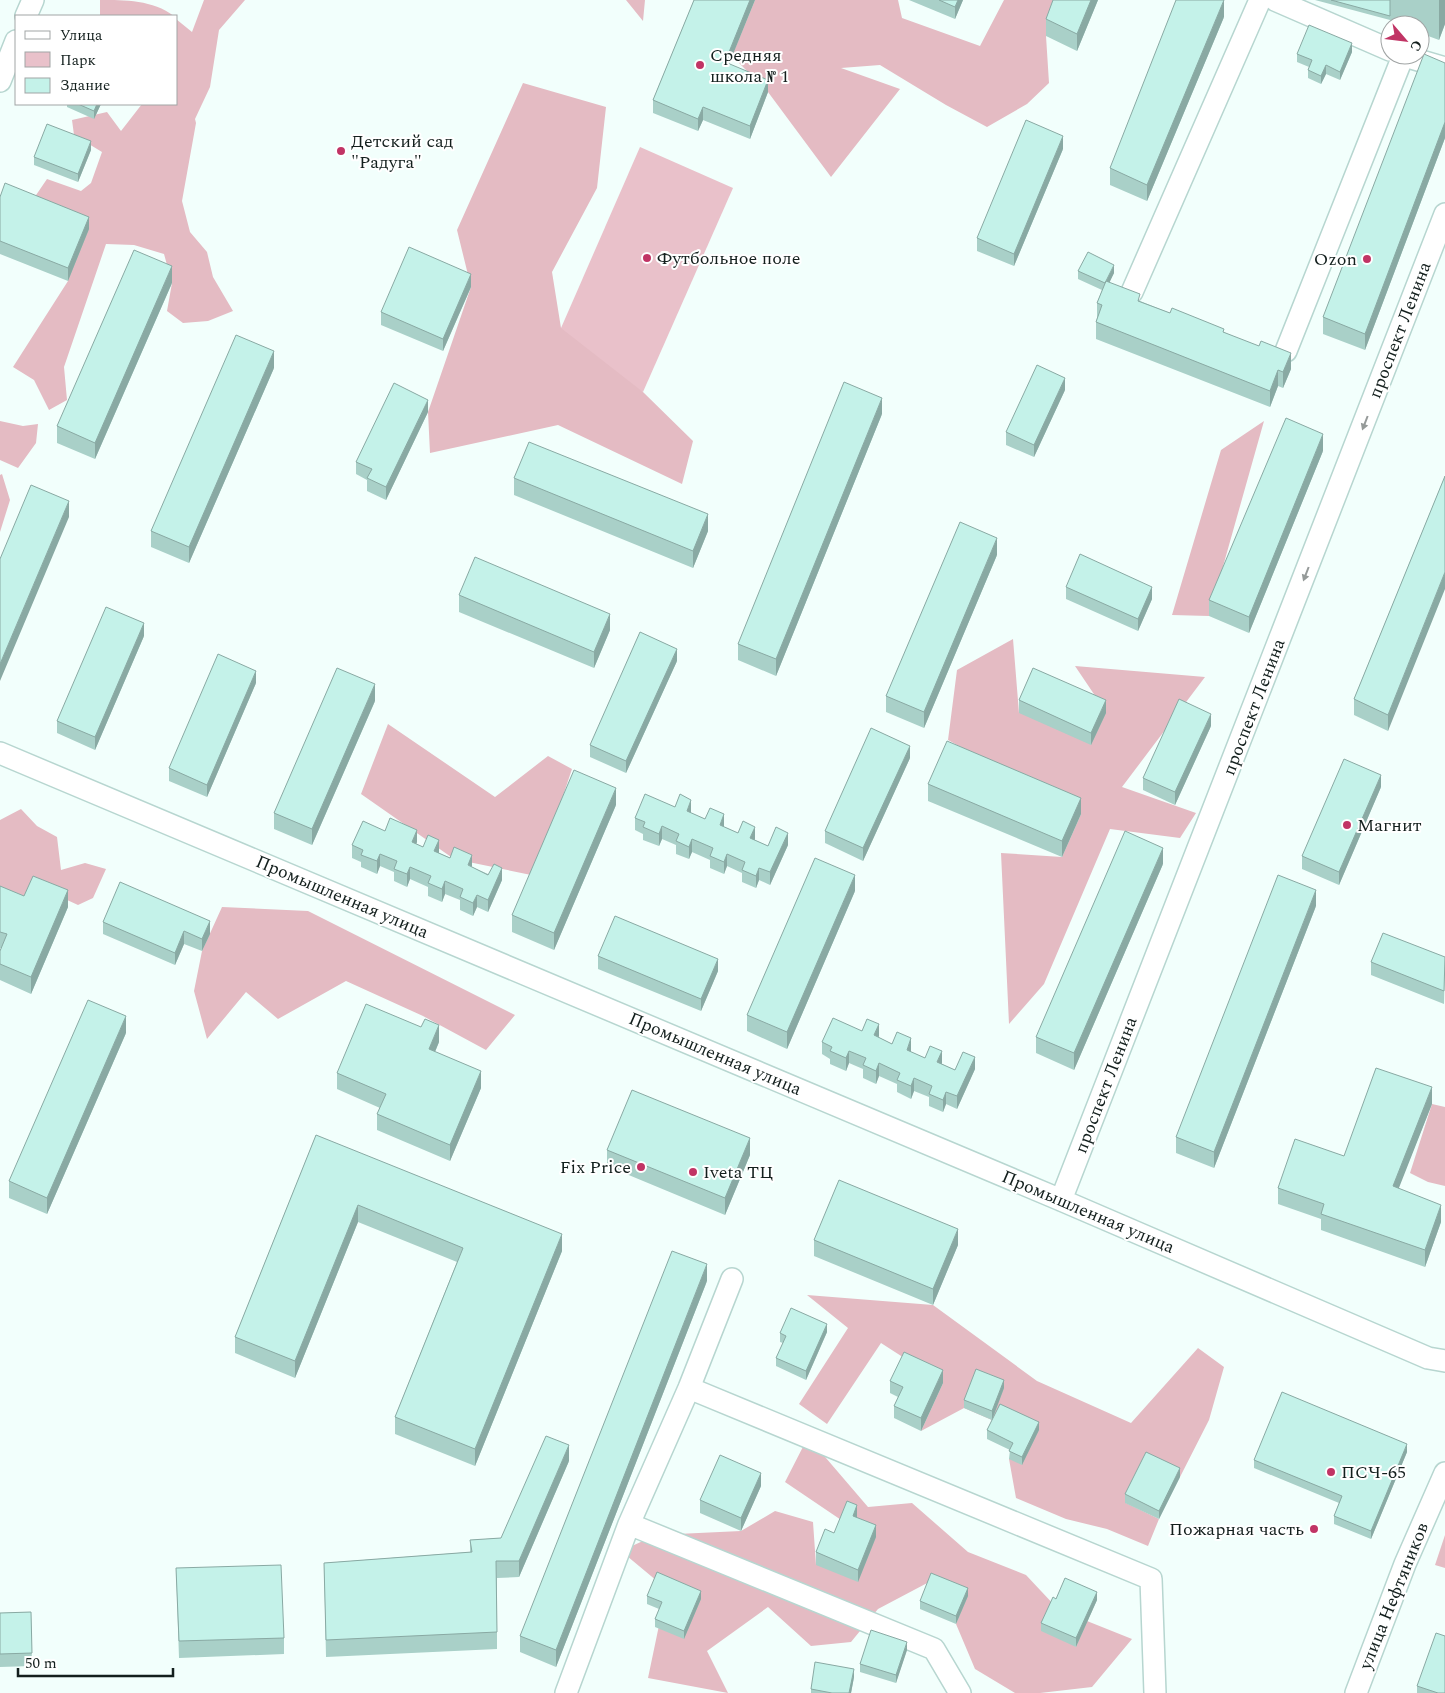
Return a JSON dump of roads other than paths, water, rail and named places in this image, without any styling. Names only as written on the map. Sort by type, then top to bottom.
[{"type":"street","points":[[26,15],[33,0]]},
{"type":"street","points":[[1132,292],[1260,0]]},
{"type":"street","points":[[1274,0],[1380,46]]},
{"type":"street","points":[[0,81],[15,44]]},
{"type":"street","points":[[1430,64],[1445,68]]},
{"type":"street","points":[[1286,351],[1394,65]]},
{"type":"street","name":"проспект Ленина","points":[[1061,1200],[1445,214]]},
{"type":"street","name":"Промышленная улица","points":[[0,753],[1437,1360],[1445,1372]]},
{"type":"street","points":[[566,1693],[629,1524],[689,1388],[732,1279]]},
{"type":"street","points":[[689,1388],[1151,1578],[1155,1693]]},
{"type":"street","name":"улица Нефтяников","points":[[1356,1693],[1406,1564],[1445,1472]]},
{"type":"street","points":[[629,1524],[934,1649],[960,1693]]},
{"type":"place","name":"Средняя школа № 1","points":[[700,65]]},
{"type":"place","name":"Детский сад \"Радуга\"","points":[[341,151]]},
{"type":"place","name":"Футбольное поле","points":[[647,258]]},
{"type":"place","name":"Ozon","points":[[1367,259]]},
{"type":"place","name":"Магнит","points":[[1347,825]]},
{"type":"place","name":"Fix Price","points":[[641,1167]]},
{"type":"place","name":"Iveta ТЦ","points":[[693,1172]]},
{"type":"place","name":"ПСЧ-65","points":[[1331,1472]]},
{"type":"place","name":"Пожарная часть","points":[[1314,1529]]}]
